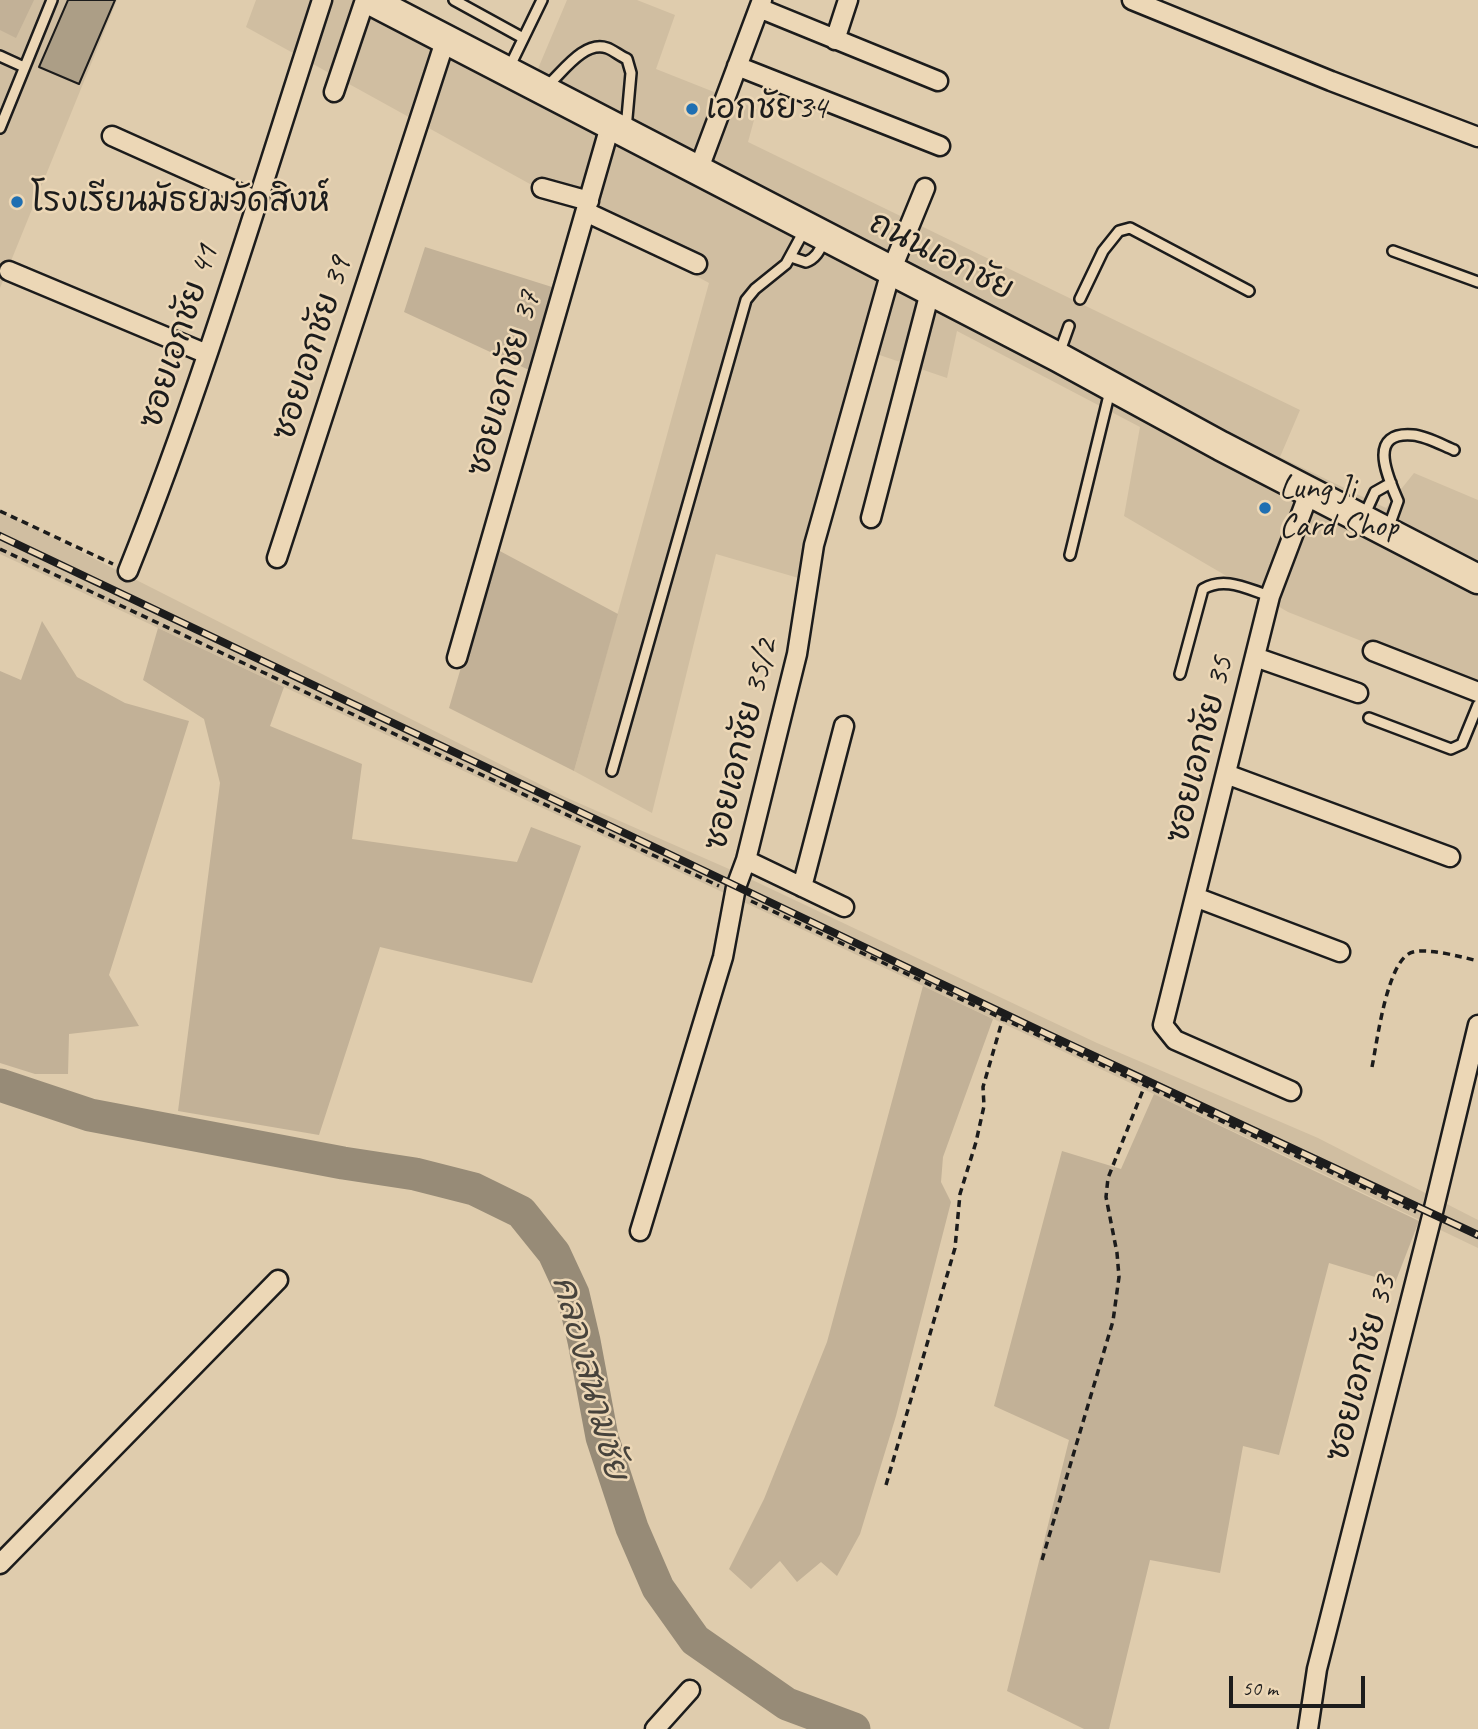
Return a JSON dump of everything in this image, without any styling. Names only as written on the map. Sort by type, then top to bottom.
[{"type":"main road","name":"ถนนเอกชัย","points":[[368,0],[1058,357],[1309,493],[1478,579]]},
{"type":"street","name":"ซอยเอกชัย 41","points":[[128,571],[161,487],[207,354],[322,0]]},
{"type":"street","points":[[334,92],[368,0]]},
{"type":"street","points":[[835,40],[848,0]]},
{"type":"street","points":[[1132,0],[1478,137]]},
{"type":"street","points":[[698,171],[760,4],[835,40],[938,81]]},
{"type":"street","name":"ซอยเอกชัย 39","points":[[277,558],[446,38]]},
{"type":"street","points":[[737,66],[940,146]]},
{"type":"street","name":"ซอยเอกชัย 37","points":[[457,658],[587,206],[618,130]]},
{"type":"street","points":[[112,136],[257,201]]},
{"type":"street","points":[[542,188],[587,206],[697,264]]},
{"type":"street","name":"ซอยเอกชัย 35/2","points":[[640,1231],[723,957],[735,894],[746,860],[797,654],[814,545],[891,271],[925,188]]},
{"type":"street","points":[[9,271],[207,354]]},
{"type":"street","points":[[871,518],[930,292]]},
{"type":"street","name":"ซอยเอกชัย 35","points":[[1291,1091],[1175,1040],[1167,1033],[1163,1024],[1270,596],[1309,493]]},
{"type":"street","points":[[1373,651],[1478,692]]},
{"type":"street","points":[[1255,657],[1358,693]]},
{"type":"street","points":[[802,887],[844,726]]},
{"type":"street","points":[[1226,774],[1450,857]]},
{"type":"street","points":[[746,860],[844,907]]},
{"type":"street","points":[[1195,897],[1340,952]]},
{"type":"street","name":"ซอยเอกชัย 33","points":[[1308,1729],[1317,1669],[1431,1219],[1474,1061],[1478,1024]]},
{"type":"street","points":[[0,1564],[278,1280]]},
{"type":"street","points":[[655,1729],[690,1690]]},
{"type":"lane","points":[[0,128],[52,0]]},
{"type":"lane","points":[[454,0],[523,38]]},
{"type":"lane","points":[[507,71],[542,0]]},
{"type":"lane","points":[[543,90],[578,57],[594,47],[606,47],[627,59],[631,73],[618,130]]},
{"type":"lane","points":[[0,56],[24,67]]},
{"type":"lane","points":[[1080,299],[1103,251],[1119,231],[1130,228],[1249,291]]},
{"type":"lane","points":[[612,771],[746,300],[816,233]]},
{"type":"lane","points":[[791,257],[811,261],[816,256],[816,233]]},
{"type":"lane","points":[[1392,251],[1478,282]]},
{"type":"lane","points":[[1058,357],[1069,326]]},
{"type":"lane","points":[[1070,555],[1112,386]]},
{"type":"lane","points":[[1387,532],[1398,501],[1383,465],[1387,443],[1399,436],[1414,435],[1454,450]]},
{"type":"lane","points":[[1362,520],[1376,492],[1391,483]]},
{"type":"lane","points":[[1180,674],[1203,589],[1214,583],[1228,583],[1270,596]]},
{"type":"lane","points":[[1369,718],[1451,749],[1462,744],[1478,705]]},
{"type":"path","points":[[0,512],[128,571]]},
{"type":"path","points":[[0,549],[1431,1219]]},
{"type":"path","points":[[1371,1067],[1392,975],[1405,956],[1415,951],[1478,961]]},
{"type":"path","points":[[886,1485],[956,1248],[960,1194],[976,1142],[984,1106],[983,1087],[1003,1018]]},
{"type":"path","points":[[1042,1560],[1113,1321],[1119,1277],[1106,1197],[1108,1178],[1145,1085]]},
{"type":"shaded area","name":"โรงเรียนมัธยมวัดสิงห์","points":[[0,0],[117,0],[0,288]]},
{"type":"shaded area","points":[[0,0],[34,0],[16,38],[0,30]]},
{"type":"shaded area","points":[[256,0],[406,0],[537,71],[567,0],[637,0],[675,15],[656,69],[757,109],[748,142],[1300,410],[1280,457],[1386,508],[1414,473],[1478,500],[1478,687],[1288,612],[1124,516],[1140,427],[957,331],[947,378],[859,348],[802,579],[716,554],[652,813],[574,771],[709,283],[246,27]]},
{"type":"shaded area","points":[[425,247],[552,287],[529,370],[404,312]]},
{"type":"shaded area","points":[[0,511],[565,797],[729,869],[1097,1043],[1318,1138],[1478,1220],[1478,1248],[0,554]]},
{"type":"shaded area","points":[[496,549],[618,614],[574,771],[449,708]]},
{"type":"shaded area","points":[[42,621],[77,677],[125,703],[189,721],[109,975],[139,1026],[69,1034],[68,1074],[35,1074],[0,1063],[0,671],[21,680]]},
{"type":"shaded area","points":[[158,628],[284,687],[270,726],[362,764],[352,839],[517,862],[531,827],[581,846],[532,983],[380,947],[319,1135],[178,1111],[220,783],[204,719],[143,680]]},
{"type":"shaded area","points":[[923,986],[993,1019],[943,1157],[941,1182],[951,1202],[896,1416],[860,1534],[837,1576],[821,1562],[797,1582],[780,1561],[751,1589],[729,1569],[764,1499],[827,1342]]},
{"type":"shaded area","points":[[1154,1094],[1419,1221],[1395,1283],[1329,1263],[1279,1455],[1243,1446],[1220,1573],[1150,1560],[1109,1729],[1084,1729],[1007,1691],[1069,1440],[994,1406],[1062,1151],[1121,1169]]},
{"type":"building","points":[[68,0],[115,0],[79,84],[39,67]]},
{"type":"waterway","name":"คลองสนามชัย","points":[[0,1085],[90,1115],[415,1174],[474,1189],[521,1212],[554,1253],[573,1294],[602,1437],[632,1528],[658,1588],[695,1640],[787,1704],[854,1729]]},
{"type":"railway","points":[[0,536],[1045,1033],[1478,1235]]},
{"type":"place","name":"เอกชัย34","points":[[692,109]]},
{"type":"place","name":"โรงเรียนมัธยมวัดสิงห์","points":[[17,202]]},
{"type":"place","name":"Lung Ji Card Shop","points":[[1265,508]]}]
